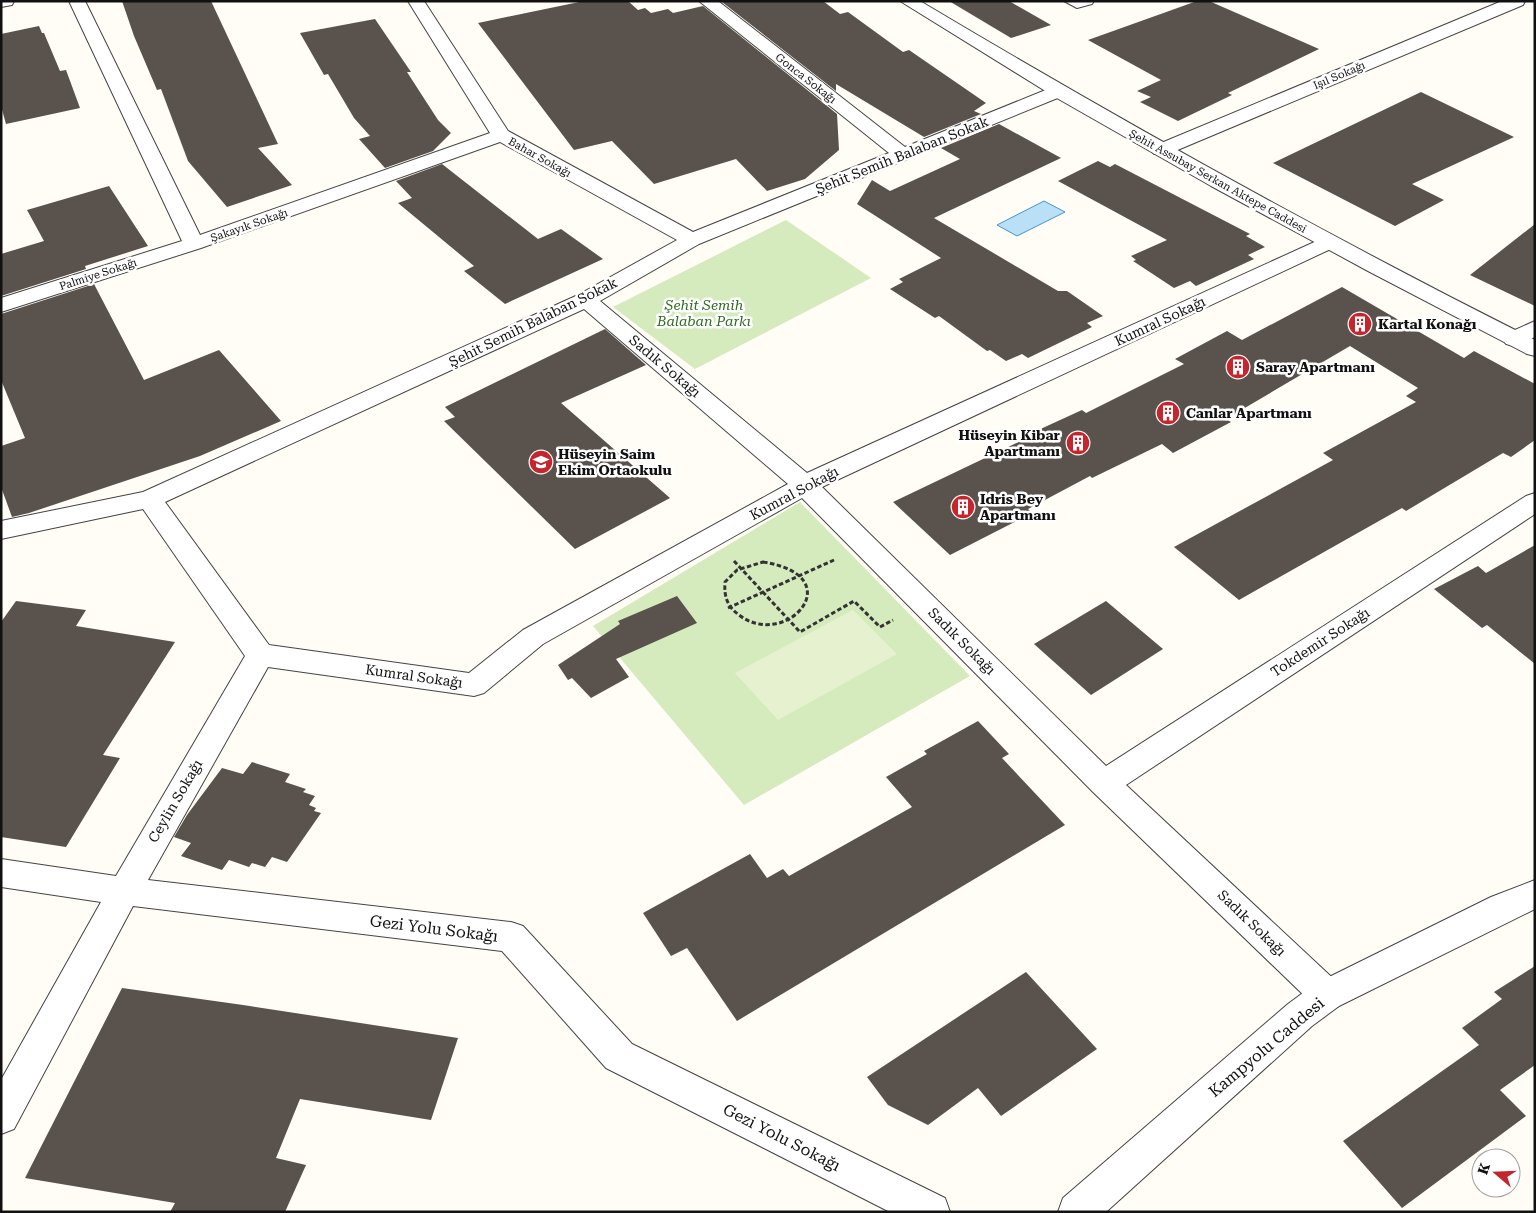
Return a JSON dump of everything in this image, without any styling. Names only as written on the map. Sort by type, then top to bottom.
[{"type":"street","points":[[1,2],[6,1]]},
{"type":"street","name":"Şakayık Sokağı","points":[[77,1],[194,244],[501,135]]},
{"type":"street","name":"Bahar Sokağı","points":[[416,1],[501,135],[692,240]]},
{"type":"street","name":"Gonca Sokağı","points":[[707,1],[904,155]]},
{"type":"street","name":"Şehit Assubay Serkan Aktepe Caddesi","points":[[908,1],[1059,91],[1328,244],[1535,349]]},
{"type":"street","name":"Işıl Sokağı","points":[[1161,150],[1517,1]]},
{"type":"street","name":"Şehit Semih Balaban Sokak","points":[[1,530],[148,499],[586,300],[692,240],[1059,91]]},
{"type":"street","name":"Palmiye Sokağı","points":[[1,305],[194,244]]},
{"type":"street","name":"Kumral Sokağı","points":[[260,655],[474,684],[533,637],[805,485],[1328,244]]},
{"type":"street","name":"Sadık Sokağı","points":[[586,300],[805,485],[1104,783],[1327,995]]},
{"type":"street","points":[[1514,339],[1535,328]]},
{"type":"street","points":[[148,499],[260,655]]},
{"type":"street","name":"Tokdemir Sokağı","points":[[1104,783],[1535,502]]},
{"type":"street","name":"Ceylin Sokağı","points":[[1,1116],[124,891],[260,655]]},
{"type":"street","name":"Gezi Yolu Sokağı","points":[[1,873],[124,891],[511,937],[619,1056],[930,1212]]},
{"type":"street","name":"Kampyolu Caddesi","points":[[1077,1212],[1300,1015],[1327,995],[1503,907],[1535,894]]},
{"type":"lane","points":[[1071,1],[1076,4],[1087,1]]},
{"type":"path","points":[[712,537],[800,632],[854,601],[880,627],[925,604]]},
{"type":"path","points":[[728,608],[866,546]]},
{"type":"path","points":[[763,562],[790,568],[800,575],[806,584],[808,594],[805,604],[798,613],[776,623],[748,622],[736,616],[728,608],[723,598],[723,588],[728,578],[741,568],[763,562]]},
{"type":"green space","name":"Şehit Semih Balaban Parkı","points":[[786,220],[871,278],[695,369],[613,307]]},
{"type":"green space","points":[[800,502],[970,676],[744,805],[593,626]]},
{"type":"green space","points":[[853,610],[897,654],[778,720],[735,673]]},
{"type":"water","points":[[1044,201],[1065,212],[1017,236],[997,225]]},
{"type":"building","points":[[122,1],[211,1],[278,144],[258,148],[292,185],[227,207],[188,161],[161,89],[157,90],[134,36]]},
{"type":"building","points":[[584,1],[628,1],[638,10],[645,8],[651,13],[668,9],[673,13],[703,6],[837,114],[839,150],[805,179],[767,191],[736,159],[654,184],[612,141],[574,150],[478,23]]},
{"type":"building","points":[[823,1],[840,14],[848,12],[903,52],[909,50],[986,103],[974,111],[981,114],[924,137],[836,84],[836,91],[722,2]]},
{"type":"building","points":[[949,1],[1009,1],[1051,25],[1011,38]]},
{"type":"building","points":[[1197,1],[1209,1],[1319,49],[1228,93],[1232,95],[1178,121],[1140,102],[1151,97],[1137,91],[1161,80],[1088,40]]},
{"type":"building","points":[[375,19],[411,72],[407,72],[438,120],[451,133],[433,151],[385,168],[359,139],[370,136],[354,118],[328,74],[324,75],[300,33]]},
{"type":"building","points":[[39,26],[42,33],[44,33],[60,71],[66,70],[80,108],[6,124],[1,106],[1,34]]},
{"type":"building","points":[[1421,92],[1514,137],[1412,184],[1444,200],[1395,226],[1273,163]]},
{"type":"building","points":[[999,124],[1061,158],[934,218],[1058,291],[1067,291],[1103,316],[1087,323],[1092,327],[1028,358],[1022,354],[1006,361],[990,350],[987,351],[939,316],[935,318],[890,289],[903,282],[899,279],[941,258],[857,204],[872,180],[890,191],[960,159],[941,148]]},
{"type":"building","points":[[1098,161],[1110,167],[1115,164],[1250,234],[1246,236],[1265,247],[1248,255],[1254,259],[1196,286],[1190,281],[1174,288],[1133,261],[1136,260],[1131,256],[1167,240],[1058,181]]},
{"type":"building","points":[[442,164],[538,239],[561,229],[603,259],[505,304],[464,271],[474,266],[398,203],[412,198],[396,181]]},
{"type":"building","points":[[109,186],[148,246],[85,266],[86,269],[1,296],[1,254],[44,241],[27,210]]},
{"type":"building","points":[[1535,224],[1535,306],[1470,275]]},
{"type":"building","points":[[94,284],[144,380],[219,350],[281,421],[200,456],[12,517],[1,487],[1,446],[25,438],[1,380],[1,314]]},
{"type":"building","points":[[1342,287],[1464,358],[1474,351],[1535,384],[1535,440],[1511,457],[1503,453],[1406,511],[1402,508],[1239,600],[1174,547],[1333,460],[1323,453],[1416,402],[1406,396],[1418,388],[1350,346],[1226,419],[1231,422],[1173,453],[1162,444],[1092,478],[1090,476],[1028,509],[1032,513],[950,555],[893,502],[1025,439],[1023,437],[1082,410],[1086,413],[1184,364],[1175,359],[1227,331],[1242,340]]},
{"type":"building","points":[[605,329],[646,365],[561,403],[670,498],[575,549],[444,421],[455,417],[445,407]]},
{"type":"building","points":[[1535,545],[1535,664],[1487,625],[1482,628],[1434,589],[1478,566],[1486,573]]},
{"type":"building","points":[[677,596],[697,623],[616,659],[629,677],[591,698],[572,678],[568,680],[558,665],[620,624],[618,621]]},
{"type":"building","points":[[16,601],[86,610],[76,626],[175,642],[103,755],[120,758],[66,847],[1,837],[1,622]]},
{"type":"building","points":[[1106,601],[1163,649],[1091,695],[1034,644]]},
{"type":"building","points":[[978,721],[1009,754],[1002,758],[1065,825],[737,1021],[687,948],[671,956],[643,913],[750,854],[767,878],[783,869],[789,876],[912,807],[886,777],[927,754],[924,751]]},
{"type":"building","points":[[252,762],[290,774],[285,782],[306,789],[303,792],[315,796],[309,805],[316,808],[314,811],[321,813],[287,862],[272,857],[265,867],[252,863],[249,867],[229,860],[222,870],[181,856],[191,843],[174,837],[187,815],[222,768],[243,774]]},
{"type":"building","points":[[1535,966],[1535,1065],[1500,1090],[1526,1116],[1483,1148],[1471,1148],[1471,1157],[1402,1208],[1343,1141],[1479,1045],[1462,1028],[1502,999],[1494,992]]},
{"type":"building","points":[[1026,972],[1097,1049],[1001,1116],[978,1088],[928,1125],[888,1105],[867,1077]]},
{"type":"building","points":[[122,988],[458,1038],[431,1120],[300,1099],[276,1158],[306,1165],[285,1212],[170,1212],[175,1203],[25,1178]]},
{"type":"place","name":"Kartal Konağı","points":[[1360,324]]},
{"type":"place","name":"Saray Apartmanı","points":[[1238,367]]},
{"type":"place","name":"Canlar Apartmanı","points":[[1168,413]]},
{"type":"place","name":"Hüseyin Kibar Apartmanı","points":[[1078,443]]},
{"type":"place","name":"Hüseyin Saim Ekim Ortaokulu","points":[[541,462]]},
{"type":"place","name":"Idris Bey Apartmanı","points":[[963,507]]}]
